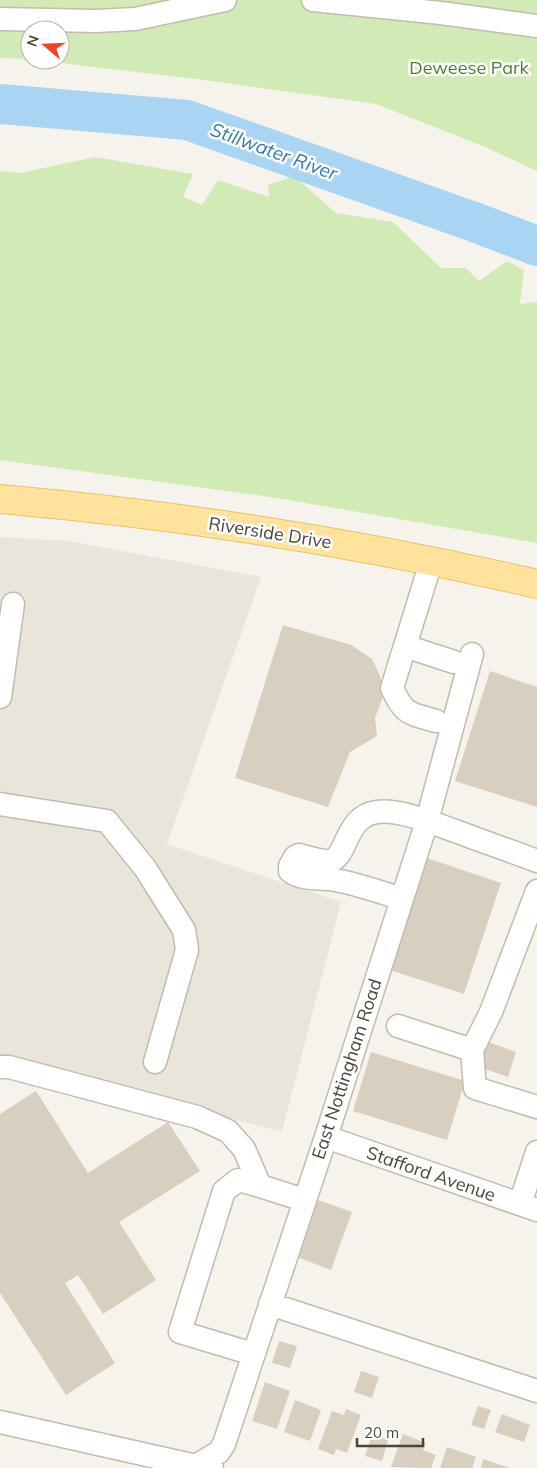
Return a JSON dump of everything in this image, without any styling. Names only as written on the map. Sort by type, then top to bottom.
[{"type":"main road","name":"Riverside Drive","points":[[0,499],[100,508],[294,535],[537,584]]},
{"type":"street","points":[[0,19],[96,21],[135,19],[225,0]]},
{"type":"street","points":[[313,0],[441,13],[537,26]]},
{"type":"street","points":[[431,562],[392,688],[399,704],[406,712],[436,721]]},
{"type":"street","points":[[0,697],[13,604]]},
{"type":"street","name":"East Nottingham Road","points":[[202,1467],[219,1452],[224,1444],[326,1137],[427,821],[463,658],[405,646]]},
{"type":"street","points":[[0,804],[107,821],[145,868],[184,930],[187,950],[155,1062]]},
{"type":"street","points":[[402,899],[335,879],[306,878],[290,871],[290,866],[295,857],[299,855],[330,861],[339,857],[353,826],[362,817],[376,812],[396,813],[427,821],[537,861]]},
{"type":"street","points":[[537,891],[491,1012],[472,1050],[475,1088],[537,1107]]},
{"type":"street","points":[[398,1026],[472,1050]]},
{"type":"street","points":[[0,1067],[9,1067],[197,1117],[228,1131],[244,1149],[260,1186]]},
{"type":"street","name":"Stafford Avenue","points":[[326,1137],[528,1207]]},
{"type":"street","points":[[528,1207],[537,1152]]},
{"type":"street","points":[[253,1354],[180,1332],[224,1191],[238,1180],[304,1200]]},
{"type":"street","points":[[270,1304],[537,1391]]},
{"type":"street","points":[[0,1422],[202,1467]]},
{"type":"shaded area","points":[[0,537],[68,541],[261,577],[167,844],[341,902],[282,1132],[0,1055]]},
{"type":"green space","name":"Deweese Park","points":[[0,0],[537,0],[537,171],[485,147],[376,104],[204,80],[70,64],[70,20],[20,20],[20,59],[0,58]]},
{"type":"green space","points":[[95,157],[193,174],[183,197],[202,205],[218,180],[269,197],[268,185],[294,176],[336,213],[393,222],[441,268],[466,268],[479,281],[507,261],[524,270],[520,304],[537,302],[537,543],[277,498],[0,460],[0,171],[20,173]]},
{"type":"building","points":[[283,625],[351,645],[372,659],[380,676],[384,694],[375,718],[377,736],[350,752],[328,807],[235,778]]},
{"type":"building","points":[[490,671],[537,687],[537,807],[455,781]]},
{"type":"building","points":[[427,858],[501,883],[464,994],[390,970]]},
{"type":"building","points":[[488,1042],[516,1052],[508,1077],[479,1067]]},
{"type":"building","points":[[371,1052],[465,1081],[447,1140],[353,1111]]},
{"type":"building","points":[[36,1091],[88,1173],[168,1122],[200,1171],[119,1222],[156,1280],[103,1314],[78,1275],[65,1283],[115,1363],[66,1395],[0,1293],[0,1114]]},
{"type":"building","points":[[318,1200],[352,1212],[331,1270],[297,1257]]},
{"type":"building","points":[[279,1341],[297,1346],[290,1368],[272,1363]]},
{"type":"building","points":[[361,1371],[379,1377],[372,1398],[354,1392]]},
{"type":"building","points":[[265,1382],[290,1391],[277,1429],[252,1421]]},
{"type":"building","points":[[295,1400],[321,1410],[310,1441],[284,1432]]},
{"type":"building","points":[[478,1406],[491,1410],[484,1429],[471,1425]]},
{"type":"building","points":[[346,1409],[361,1415],[347,1453],[336,1449],[334,1455],[318,1449],[332,1411],[344,1415]]},
{"type":"building","points":[[502,1414],[530,1425],[524,1442],[495,1432]]},
{"type":"building","points":[[403,1434],[426,1443],[423,1450],[436,1455],[431,1468],[391,1467]]},
{"type":"building","points":[[372,1435],[388,1440],[382,1461],[365,1456]]},
{"type":"building","points":[[447,1447],[476,1457],[472,1468],[440,1468]]},
{"type":"building","points":[[483,1459],[510,1468],[481,1468]]},
{"type":"waterway","name":"Stillwater River","points":[[0,104],[187,120],[537,246]]}]
